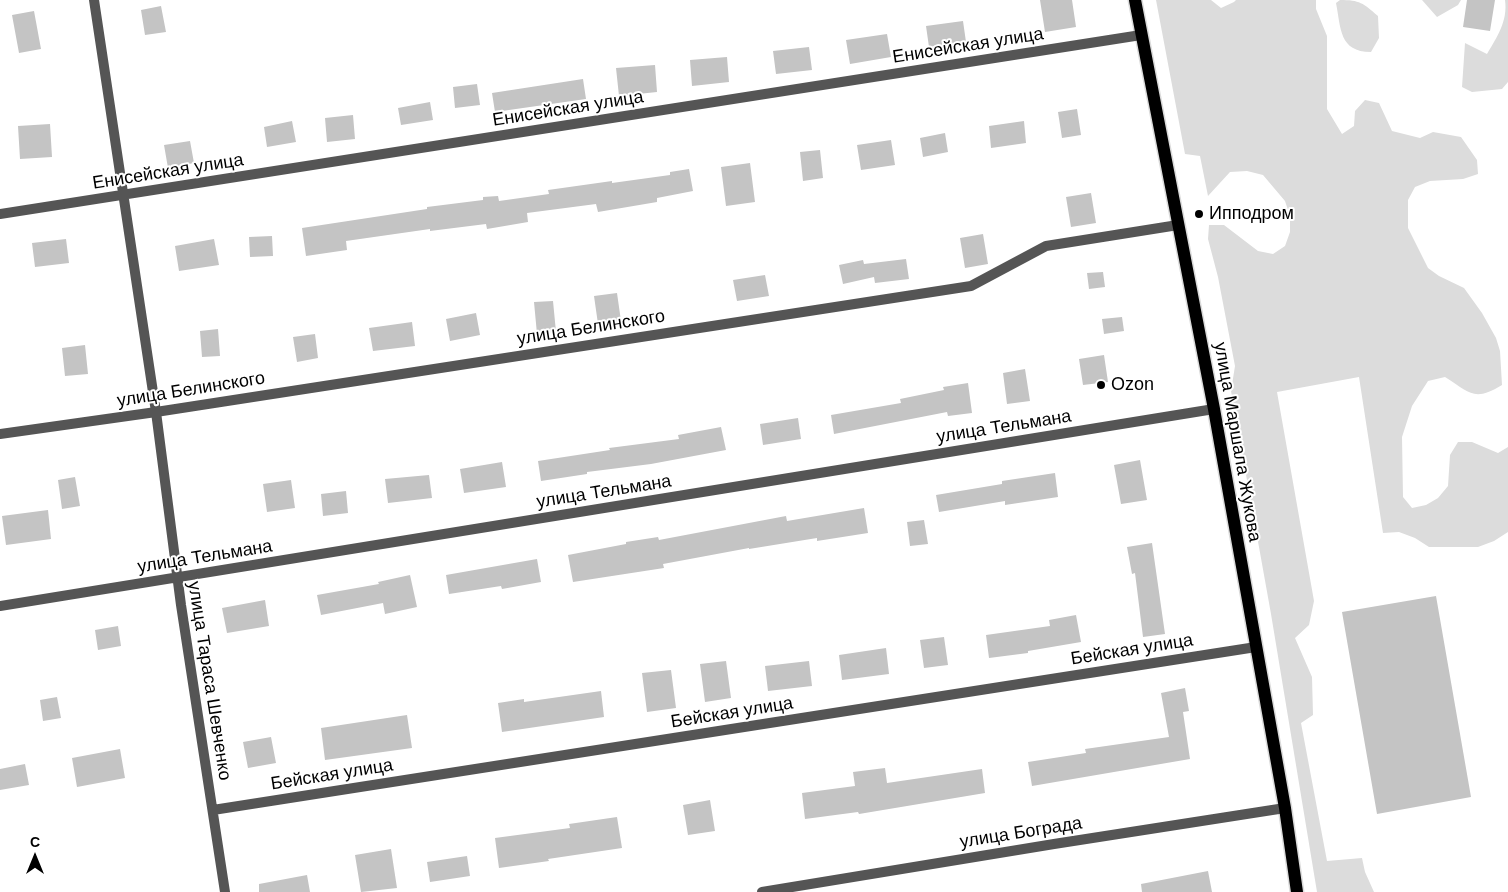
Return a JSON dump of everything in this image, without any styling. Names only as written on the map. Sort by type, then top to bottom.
[{"type":"main road","name":"улица Маршала Жукова","points":[[1135,0],[1214,409],[1285,808],[1297,892]]},
{"type":"street","name":"улица Тараса Шевченко","points":[[94,0],[156,412],[177,578],[225,892]]},
{"type":"street","name":"Енисейская улица","points":[[0,214],[1141,35]]},
{"type":"street","name":"улица Белинского","points":[[0,434],[156,412],[971,286],[1046,246],[1178,226]]},
{"type":"street","name":"улица Тельмана","points":[[0,606],[1214,409]]},
{"type":"street","name":"Бейская улица","points":[[213,810],[1256,647]]},
{"type":"street","name":"улица Бограда","points":[[762,892],[1285,808]]},
{"type":"shaded area","points":[[1156,0],[1211,0],[1221,8],[1236,0],[1316,0],[1316,9],[1327,36],[1327,109],[1342,134],[1354,126],[1355,111],[1365,100],[1379,103],[1392,131],[1420,138],[1433,132],[1461,137],[1477,160],[1478,174],[1463,179],[1430,181],[1415,187],[1408,200],[1408,228],[1428,268],[1439,276],[1464,288],[1482,313],[1496,338],[1500,351],[1502,385],[1485,393],[1478,394],[1467,391],[1445,377],[1428,381],[1412,406],[1402,437],[1403,497],[1412,508],[1426,505],[1438,498],[1448,486],[1450,455],[1458,442],[1472,442],[1498,453],[1508,447],[1508,532],[1494,541],[1478,547],[1429,547],[1415,538],[1399,532],[1383,533],[1359,377],[1277,392],[1314,601],[1309,625],[1295,638],[1312,677],[1313,715],[1301,723],[1327,861],[1362,858],[1365,872],[1374,892],[1317,892],[1271,614],[1231,391],[1235,366],[1218,277],[1208,239],[1209,225],[1224,225],[1258,251],[1273,254],[1285,246],[1290,232],[1290,216],[1285,201],[1263,175],[1247,171],[1230,172],[1208,196],[1200,156],[1185,154]]},
{"type":"shaded area","points":[[1340,0],[1361,3],[1378,16],[1379,38],[1371,52],[1353,48],[1343,37],[1336,3]]},
{"type":"shaded area","points":[[1422,0],[1461,0],[1458,5],[1437,17]]},
{"type":"shaded area","points":[[1505,0],[1508,0],[1508,82],[1502,89],[1472,92],[1462,87],[1465,43],[1487,54],[1503,22]]},
{"type":"building","points":[[1040,0],[1072,0],[1076,27],[1045,32]]},
{"type":"building","points":[[1467,0],[1495,0],[1490,31],[1463,27]]},
{"type":"building","points":[[161,6],[166,32],[145,35],[141,10]]},
{"type":"building","points":[[34,11],[41,49],[19,53],[12,15]]},
{"type":"building","points":[[963,21],[966,42],[929,47],[926,26]]},
{"type":"building","points":[[887,34],[891,57],[850,64],[846,40]]},
{"type":"building","points":[[809,47],[812,70],[776,74],[773,51]]},
{"type":"building","points":[[727,57],[729,82],[692,86],[690,60]]},
{"type":"building","points":[[655,65],[657,92],[619,96],[616,68]]},
{"type":"building","points":[[583,79],[586,99],[495,112],[492,93]]},
{"type":"building","points":[[477,84],[480,105],[455,108],[453,87]]},
{"type":"building","points":[[430,102],[433,120],[401,125],[398,108]]},
{"type":"building","points":[[1077,109],[1081,135],[1062,138],[1058,112]]},
{"type":"building","points":[[353,115],[355,139],[327,142],[325,118]]},
{"type":"building","points":[[292,121],[296,142],[267,147],[264,127]]},
{"type":"building","points":[[1024,121],[1026,143],[991,148],[989,126]]},
{"type":"building","points":[[50,124],[52,157],[20,159],[18,126]]},
{"type":"building","points":[[945,133],[948,152],[923,157],[920,138]]},
{"type":"building","points":[[891,140],[895,165],[861,170],[857,145]]},
{"type":"building","points":[[190,141],[194,163],[168,168],[164,145]]},
{"type":"building","points":[[820,150],[823,178],[803,181],[800,152]]},
{"type":"building","points":[[750,163],[755,202],[726,206],[721,167]]},
{"type":"building","points":[[689,169],[693,191],[657,198],[657,202],[598,212],[596,204],[527,213],[528,222],[487,229],[486,224],[430,231],[430,229],[346,241],[347,250],[306,256],[302,228],[427,209],[427,207],[483,200],[483,197],[498,196],[499,201],[549,194],[548,190],[670,175],[670,172]]},
{"type":"building","points":[[1091,193],[1096,223],[1071,227],[1066,197]]},
{"type":"building","points":[[983,234],[988,264],[965,268],[960,238]]},
{"type":"building","points":[[272,236],[273,256],[250,257],[249,237]]},
{"type":"building","points":[[66,239],[69,263],[35,267],[32,243]]},
{"type":"building","points":[[214,239],[219,265],[179,271],[175,246]]},
{"type":"building","points":[[906,259],[909,279],[875,283],[874,277],[843,284],[839,265],[863,260],[864,264]]},
{"type":"building","points":[[1103,272],[1105,287],[1089,289],[1087,273]]},
{"type":"building","points":[[765,275],[769,296],[737,301],[733,280]]},
{"type":"building","points":[[617,293],[621,321],[598,324],[594,296]]},
{"type":"building","points":[[553,301],[556,332],[537,334],[534,302]]},
{"type":"building","points":[[476,313],[480,335],[450,341],[446,319]]},
{"type":"building","points":[[1122,317],[1124,331],[1104,334],[1102,319]]},
{"type":"building","points":[[412,322],[415,346],[373,351],[369,328]]},
{"type":"building","points":[[218,329],[220,356],[202,357],[200,331]]},
{"type":"building","points":[[315,334],[318,358],[297,362],[293,337]]},
{"type":"building","points":[[85,345],[88,374],[65,376],[62,348]]},
{"type":"building","points":[[1104,355],[1108,382],[1083,385],[1079,359]]},
{"type":"building","points":[[1025,369],[1030,401],[1007,404],[1003,373]]},
{"type":"building","points":[[968,383],[972,413],[948,416],[947,412],[834,434],[831,415],[901,403],[900,399],[944,390],[943,387]]},
{"type":"building","points":[[798,418],[801,439],[763,445],[760,424]]},
{"type":"building","points":[[721,427],[726,450],[541,481],[538,461],[610,450],[609,448],[679,439],[678,435]]},
{"type":"building","points":[[1140,460],[1147,500],[1121,504],[1114,465]]},
{"type":"building","points":[[502,462],[506,487],[464,493],[460,469]]},
{"type":"building","points":[[1055,473],[1058,497],[1005,505],[1005,501],[939,512],[936,495],[1002,484],[1002,481]]},
{"type":"building","points":[[429,475],[432,498],[388,503],[385,479]]},
{"type":"building","points":[[75,477],[80,506],[62,509],[58,480]]},
{"type":"building","points":[[291,480],[295,508],[267,512],[263,484]]},
{"type":"building","points":[[346,491],[348,513],[323,516],[321,494]]},
{"type":"building","points":[[864,508],[868,533],[817,541],[817,538],[749,548],[663,564],[664,568],[573,582],[568,555],[626,544],[626,542],[658,537],[659,540],[786,516],[787,521]]},
{"type":"building","points":[[48,510],[51,539],[6,545],[2,516]]},
{"type":"building","points":[[924,520],[928,544],[910,546],[907,522]]},
{"type":"building","points":[[1152,543],[1165,634],[1143,637],[1135,573],[1132,574],[1127,547]]},
{"type":"building","points":[[537,559],[541,582],[502,589],[501,586],[449,594],[446,575]]},
{"type":"building","points":[[410,575],[417,607],[385,614],[383,603],[321,615],[317,595],[379,584],[378,582]]},
{"type":"building","points":[[1436,596],[1471,797],[1377,814],[1342,612]]},
{"type":"building","points":[[265,600],[269,626],[227,633],[222,608]]},
{"type":"building","points":[[1076,615],[1081,642],[1028,651],[1028,653],[989,658],[986,635],[1050,626],[1049,620]]},
{"type":"building","points":[[118,626],[121,646],[98,650],[95,630]]},
{"type":"building","points":[[944,637],[948,665],[924,668],[920,640]]},
{"type":"building","points":[[886,648],[889,674],[842,680],[839,655]]},
{"type":"building","points":[[726,661],[731,698],[705,702],[700,664]]},
{"type":"building","points":[[809,661],[812,686],[768,691],[765,666]]},
{"type":"building","points":[[671,670],[676,708],[647,712],[642,673]]},
{"type":"building","points":[[1185,688],[1189,711],[1183,712],[1190,759],[1032,786],[1028,762],[1086,753],[1085,749],[1169,737],[1161,693]]},
{"type":"building","points":[[601,691],[604,717],[502,732],[498,703],[524,699],[524,702]]},
{"type":"building","points":[[57,697],[61,718],[43,721],[40,700]]},
{"type":"building","points":[[407,715],[412,748],[325,760],[321,728]]},
{"type":"building","points":[[271,737],[276,763],[248,768],[243,742]]},
{"type":"building","points":[[120,749],[125,778],[77,787],[72,758]]},
{"type":"building","points":[[25,764],[29,785],[0,790],[0,769]]},
{"type":"building","points":[[885,768],[887,783],[982,769],[985,793],[859,814],[858,812],[805,819],[802,793],[855,786],[853,772]]},
{"type":"building","points":[[710,800],[715,831],[688,835],[683,805]]},
{"type":"building","points":[[617,817],[622,848],[499,868],[495,838],[570,828],[569,824]]},
{"type":"building","points":[[391,849],[397,888],[361,892],[355,855]]},
{"type":"building","points":[[467,856],[470,876],[430,882],[427,862]]},
{"type":"building","points":[[1208,871],[1212,892],[1142,892],[1141,884]]},
{"type":"building","points":[[307,875],[310,892],[259,892],[259,884]]},
{"type":"place","name":"Ипподром","points":[[1199,214]]},
{"type":"place","name":"Ozon","points":[[1101,385]]}]
